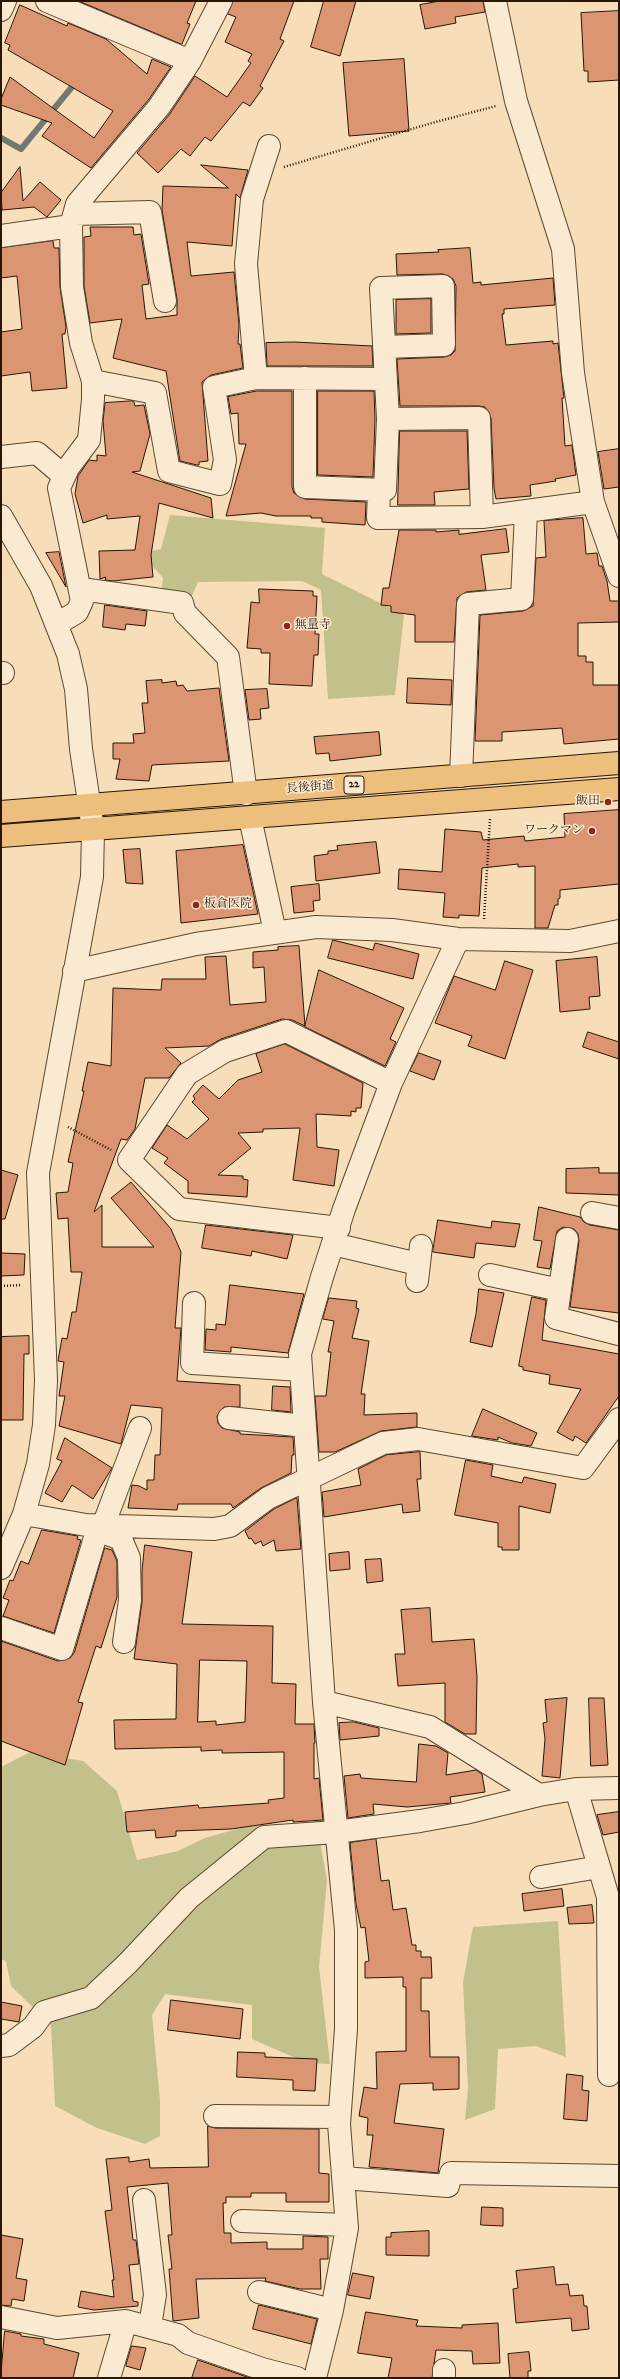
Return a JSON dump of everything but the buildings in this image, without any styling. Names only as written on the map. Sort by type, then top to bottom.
[{"type":"main road","name":"長後街道","points":[[1,812],[246,794],[619,762]]},
{"type":"main road","name":"22","points":[[1,836],[619,789]]},
{"type":"street","points":[[1,10],[4,1]]},
{"type":"street","points":[[57,624],[77,612],[82,601],[81,589],[59,488],[64,476],[89,440],[94,381],[82,343],[72,286],[73,220],[77,204],[159,107],[190,61],[221,1]]},
{"type":"street","points":[[495,1],[516,101],[563,249],[573,373],[593,502],[619,576]]},
{"type":"street","points":[[53,2],[190,61]]},
{"type":"street","points":[[256,378],[246,264],[252,199],[258,175],[269,146]]},
{"type":"street","points":[[1,236],[73,220],[150,212],[165,301]]},
{"type":"street","points":[[305,378],[305,487],[379,491],[385,490],[388,419],[384,379],[384,347]]},
{"type":"street","points":[[94,381],[155,393],[169,472],[220,484],[225,460],[214,387],[256,378],[384,379]]},
{"type":"street","points":[[388,419],[479,418],[482,517]]},
{"type":"street","points":[[1,457],[37,453],[64,476]]},
{"type":"street","points":[[379,491],[378,518],[482,517],[593,502]]},
{"type":"street","points":[[460,776],[468,604],[522,599],[526,512]]},
{"type":"street","points":[[1,516],[10,552],[41,586],[68,654],[76,688],[93,829],[92,877],[38,1173],[46,1380],[44,1425],[38,1464],[24,1514],[1,1568]]},
{"type":"street","points":[[81,589],[182,603],[185,613],[228,657],[246,794]]},
{"type":"street","points":[[250,818],[275,932]]},
{"type":"street","points":[[74,971],[196,944],[316,927],[385,929],[458,939],[482,940],[570,941],[619,931]]},
{"type":"street","points":[[315,2378],[332,2310],[346,2225],[339,2117],[346,2029],[346,1930],[324,1702],[300,1354],[344,1209],[391,1083],[458,939]]},
{"type":"street","points":[[391,1083],[286,1031],[225,1051],[187,1074],[129,1160],[179,1209],[336,1236],[419,1264]]},
{"type":"street","points":[[592,1213],[619,1218]]},
{"type":"street","points":[[567,1239],[556,1318],[619,1334]]},
{"type":"street","points":[[490,1275],[560,1290]]},
{"type":"street","points":[[194,1303],[192,1363],[301,1370]]},
{"type":"street","points":[[229,1418],[304,1426]]},
{"type":"street","points":[[24,1514],[96,1527],[196,1529],[230,1526],[268,1498],[382,1444],[418,1439],[583,1468],[619,1419]]},
{"type":"street","points":[[1,1628],[62,1649],[96,1527],[140,1428]]},
{"type":"street","points":[[96,1527],[121,1539],[129,1558],[130,1600],[124,1642]]},
{"type":"street","points":[[324,1702],[430,1727],[539,1795]]},
{"type":"street","points":[[1,2046],[9,2045],[33,2027],[44,2012],[91,1998],[128,1963],[189,1898],[264,1837],[336,1832],[458,1815],[539,1795],[576,1789],[619,1788]]},
{"type":"street","points":[[576,1789],[608,1897],[609,2075]]},
{"type":"street","points":[[541,1877],[599,1867]]},
{"type":"street","points":[[215,2116],[339,2117]]},
{"type":"street","points":[[343,2178],[448,2186],[451,2173],[619,2176]]},
{"type":"street","points":[[144,2200],[154,2295],[150,2326]]},
{"type":"street","points":[[242,2222],[346,2225]]},
{"type":"street","points":[[259,2292],[332,2310]]},
{"type":"street","points":[[1,2317],[57,2328],[126,2321],[150,2326],[178,2335],[188,2343],[254,2367],[297,2378]]},
{"type":"street","points":[[110,2378],[126,2321]]},
{"type":"path","points":[[258,175],[432,123],[516,101]]},
{"type":"path","points":[[482,940],[490,822]]},
{"type":"path","points":[[48,1116],[129,1160]]},
{"type":"shaded area","points":[[170,515],[325,528],[322,574],[404,615],[395,695],[328,699],[321,590],[302,581],[198,582],[191,598],[161,597],[163,578],[150,563],[152,551],[161,549]]},
{"type":"shaded area","points":[[30,1752],[83,1761],[117,1791],[137,1860],[178,1851],[205,1838],[251,1825],[320,1842],[327,1880],[319,1967],[330,2064],[307,2063],[252,2039],[252,2005],[165,1994],[152,2015],[160,2100],[160,2136],[145,2144],[97,2128],[55,2106],[51,2025],[11,1986],[6,1961],[1,1959],[1,1767]]},
{"type":"shaded area","points":[[558,1921],[566,2057],[536,2046],[498,2049],[495,2109],[465,2120],[468,2088],[463,1982],[473,1927]]},
{"type":"waterway","points":[[93,43],[109,1]]},
{"type":"waterway","points":[[1,138],[21,149],[76,82]]},
{"type":"place","name":"無量寺","points":[[287,626]]},
{"type":"place","name":"飯田","points":[[608,802]]},
{"type":"place","name":"ワークマン","points":[[592,831]]},
{"type":"place","name":"板倉医院","points":[[196,905]]}]
